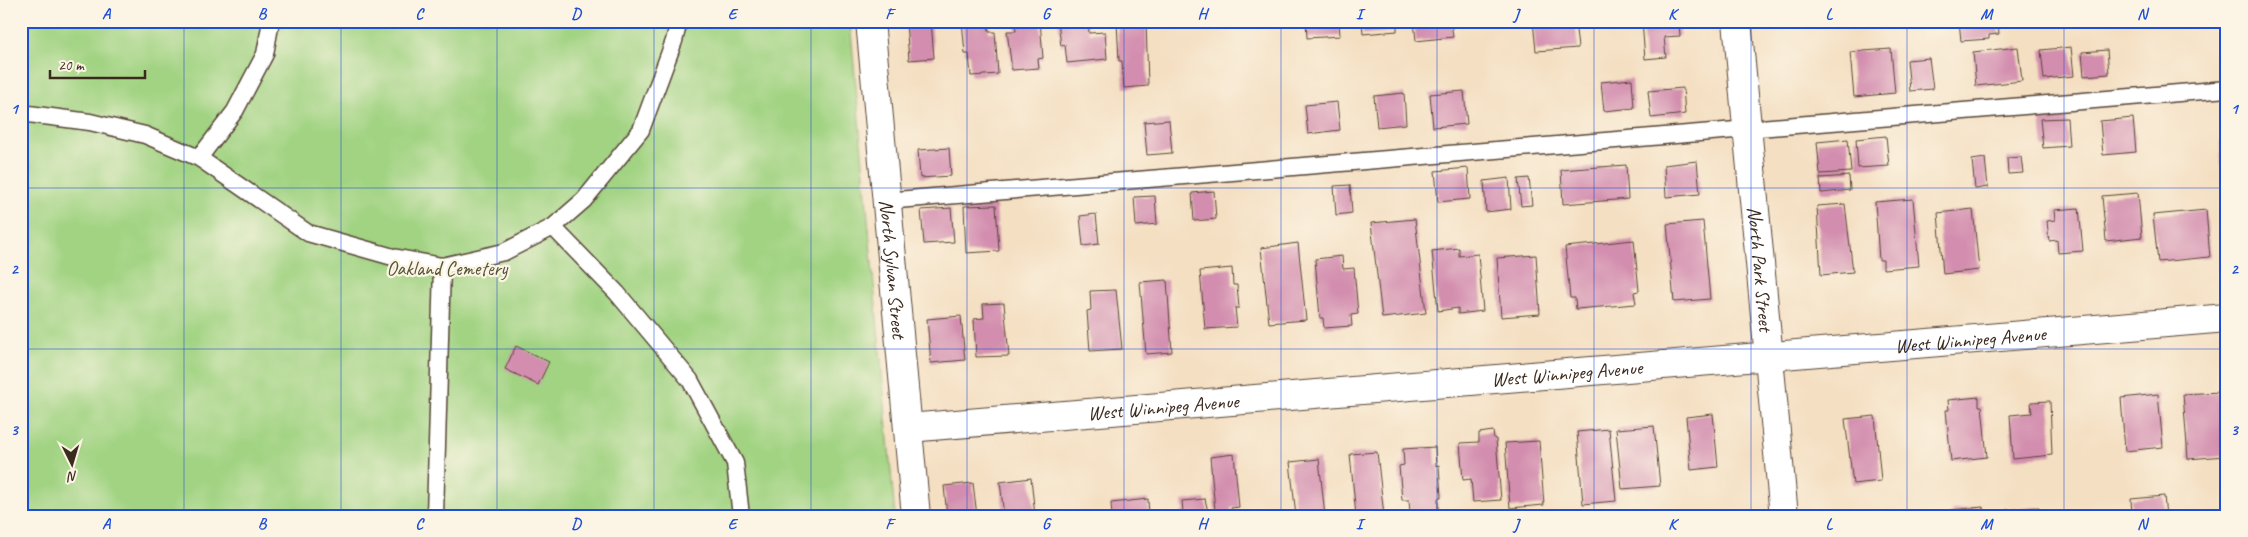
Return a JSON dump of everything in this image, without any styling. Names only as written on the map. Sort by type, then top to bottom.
[{"type":"street","name":"North Sylvan Street","points":[[870,21],[885,201],[916,516]]},
{"type":"street","name":"North Park Street","points":[[1737,21],[1784,516]]},
{"type":"street","name":"West Winnipeg Avenue","points":[[908,428],[1769,358],[2227,318]]},
{"type":"lane","points":[[199,158],[235,111],[265,54],[271,21]]},
{"type":"lane","points":[[21,112],[90,122],[145,135],[199,158],[308,233],[393,257],[442,266],[504,252],[553,228],[584,200],[641,130],[674,41],[678,21]]},
{"type":"lane","points":[[885,201],[2227,89]]},
{"type":"lane","points":[[553,228],[617,293],[690,380],[735,463],[741,516]]},
{"type":"lane","points":[[435,516],[442,266]]},
{"type":"green space","name":"Oakland Cemetery","points":[[21,21],[850,21],[895,516],[21,516]]},
{"type":"building","points":[[931,21],[934,58],[909,60],[906,22]]},
{"type":"building","points":[[962,21],[988,21],[989,32],[995,32],[998,74],[971,76],[969,54],[965,54]]},
{"type":"building","points":[[1015,21],[1040,21],[1043,58],[1038,59],[1039,68],[1012,70],[1007,31],[1016,31]]},
{"type":"building","points":[[1058,21],[1088,21],[1089,33],[1105,32],[1107,59],[1067,63],[1065,45],[1061,46]]},
{"type":"building","points":[[1146,21],[1148,86],[1124,88],[1122,61],[1119,61],[1117,22]]},
{"type":"building","points":[[1306,21],[1339,21],[1340,36],[1307,38]]},
{"type":"building","points":[[1362,21],[1397,21],[1397,31],[1363,34]]},
{"type":"building","points":[[1414,21],[1451,21],[1453,37],[1416,41]]},
{"type":"building","points":[[1533,21],[1575,21],[1578,48],[1536,51]]},
{"type":"building","points":[[1642,21],[1675,21],[1675,24],[1679,24],[1680,36],[1664,37],[1666,57],[1645,59]]},
{"type":"building","points":[[1959,21],[1998,21],[1999,34],[1989,35],[1989,39],[1961,41]]},
{"type":"building","points":[[2018,47],[2022,81],[1976,86],[1973,52]]},
{"type":"building","points":[[2071,47],[2074,76],[2044,79],[2041,50]]},
{"type":"building","points":[[1891,49],[1895,93],[1854,97],[1850,52]]},
{"type":"building","points":[[2107,50],[2109,74],[2084,76],[2082,52]]},
{"type":"building","points":[[1929,58],[1933,89],[1910,91],[1907,60]]},
{"type":"building","points":[[1632,79],[1634,108],[1604,111],[1601,82]]},
{"type":"building","points":[[1683,88],[1685,114],[1651,118],[1648,91]]},
{"type":"building","points":[[1464,91],[1467,124],[1433,127],[1430,94]]},
{"type":"building","points":[[1404,93],[1406,124],[1377,127],[1374,96]]},
{"type":"building","points":[[1337,102],[1340,130],[1308,134],[1305,105]]},
{"type":"building","points":[[2067,118],[2069,146],[2043,148],[2040,119]]},
{"type":"building","points":[[2133,118],[2136,152],[2103,155],[2100,121]]},
{"type":"building","points":[[1169,120],[1172,153],[1147,155],[1144,122]]},
{"type":"building","points":[[1886,136],[1889,166],[1858,168],[1856,139]]},
{"type":"building","points":[[1848,139],[1851,172],[1820,174],[1817,142]]},
{"type":"building","points":[[2227,140],[2227,174],[2222,174],[2220,141]]},
{"type":"building","points":[[949,148],[951,176],[920,178],[918,150]]},
{"type":"building","points":[[2021,157],[2023,173],[2008,174],[2007,158]]},
{"type":"building","points":[[1985,158],[1988,187],[1975,189],[1972,160]]},
{"type":"building","points":[[1697,161],[1700,194],[1666,197],[1664,165]]},
{"type":"building","points":[[1626,165],[1628,199],[1563,204],[1561,170]]},
{"type":"building","points":[[1468,168],[1470,199],[1438,202],[1435,171]]},
{"type":"building","points":[[1849,176],[1850,190],[1821,193],[1820,178]]},
{"type":"building","points":[[1509,178],[1511,209],[1486,212],[1484,181]]},
{"type":"building","points":[[1529,178],[1532,205],[1521,206],[1518,179]]},
{"type":"building","points":[[1350,185],[1352,213],[1336,215],[1334,186]]},
{"type":"building","points":[[1214,191],[1216,219],[1194,221],[1192,193]]},
{"type":"building","points":[[2138,193],[2142,237],[2106,241],[2102,196]]},
{"type":"building","points":[[1155,196],[1157,224],[1136,226],[1134,197]]},
{"type":"building","points":[[1913,199],[1919,266],[1883,269],[1883,260],[1879,260],[1875,202]]},
{"type":"building","points":[[1845,204],[1853,272],[1821,275],[1817,206]]},
{"type":"building","points":[[996,205],[999,251],[966,253],[964,206]]},
{"type":"building","points":[[951,208],[954,242],[924,244],[921,210]]},
{"type":"building","points":[[2079,208],[2083,251],[2058,253],[2057,240],[2049,241],[2047,221],[2055,220],[2054,210]]},
{"type":"building","points":[[1973,209],[1979,270],[1943,274],[1938,213]]},
{"type":"building","points":[[2206,210],[2210,257],[2158,262],[2153,215]]},
{"type":"building","points":[[1096,214],[1099,244],[1083,246],[1080,216]]},
{"type":"building","points":[[1415,219],[1426,313],[1382,318],[1371,223]]},
{"type":"building","points":[[1703,221],[1710,299],[1674,302],[1667,224]]},
{"type":"building","points":[[1634,240],[1639,291],[1634,292],[1636,304],[1576,309],[1575,298],[1570,298],[1565,247]]},
{"type":"building","points":[[1298,243],[1306,320],[1269,323],[1261,248]]},
{"type":"building","points":[[1459,248],[1459,256],[1478,254],[1483,311],[1458,314],[1458,308],[1438,311],[1432,251]]},
{"type":"building","points":[[1536,255],[1540,314],[1501,317],[1497,258]]},
{"type":"building","points":[[1342,256],[1343,269],[1354,268],[1358,314],[1351,315],[1352,326],[1324,328],[1323,318],[1320,318],[1315,259]]},
{"type":"building","points":[[1232,268],[1233,285],[1237,285],[1239,308],[1235,308],[1237,327],[1205,329],[1200,271]]},
{"type":"building","points":[[1167,280],[1172,352],[1146,354],[1140,282]]},
{"type":"building","points":[[1116,290],[1122,349],[1090,351],[1087,311],[1091,310],[1090,291]]},
{"type":"building","points":[[1004,303],[1009,356],[976,357],[974,319],[984,318],[983,304]]},
{"type":"building","points":[[961,316],[965,360],[931,363],[927,319]]},
{"type":"building","points":[[516,346],[549,362],[538,385],[505,369]]},
{"type":"building","points":[[2220,392],[2225,456],[2188,459],[2183,394]]},
{"type":"building","points":[[2158,394],[2163,447],[2125,451],[2121,398]]},
{"type":"building","points":[[1979,397],[1979,406],[1982,406],[1987,457],[1951,461],[1946,410],[1949,410],[1948,400]]},
{"type":"building","points":[[2050,401],[2052,455],[2013,459],[2010,415],[2032,413],[2031,402]]},
{"type":"building","points":[[1713,414],[1718,467],[1691,470],[1686,417]]},
{"type":"building","points":[[1875,416],[1881,481],[1853,484],[1845,419]]},
{"type":"building","points":[[1654,426],[1660,486],[1622,489],[1616,429]]},
{"type":"building","points":[[1609,429],[1616,501],[1583,504],[1577,432]]},
{"type":"building","points":[[1493,431],[1494,439],[1496,439],[1501,500],[1473,502],[1471,479],[1463,480],[1460,443],[1479,442],[1479,433]]},
{"type":"building","points":[[1539,441],[1544,505],[1510,508],[1505,443]]},
{"type":"building","points":[[1435,447],[1436,466],[1439,465],[1441,498],[1438,498],[1438,511],[1410,513],[1409,500],[1402,500],[1399,466],[1404,465],[1403,449]]},
{"type":"building","points":[[1377,452],[1384,516],[1356,516],[1350,454]]},
{"type":"building","points":[[1234,454],[1239,507],[1231,508],[1232,516],[1218,516],[1217,510],[1215,510],[1210,457]]},
{"type":"building","points":[[1319,459],[1325,516],[1296,516],[1290,462]]},
{"type":"building","points":[[1031,478],[1035,516],[1004,516],[1000,482]]},
{"type":"building","points":[[973,483],[977,516],[947,516],[944,486]]},
{"type":"building","points":[[2164,496],[2166,516],[2132,516],[2131,499]]},
{"type":"building","points":[[1148,499],[1149,516],[1112,516],[1111,503]]},
{"type":"building","points":[[1205,499],[1209,516],[1180,516],[1180,512],[1183,512],[1182,501]]},
{"type":"building","points":[[1983,507],[1984,516],[1952,516],[1951,510]]},
{"type":"building","points":[[2039,507],[2040,516],[2007,516],[2006,510]]},
{"type":"building","points":[[1088,512],[1088,516],[1060,516],[1060,514]]}]
